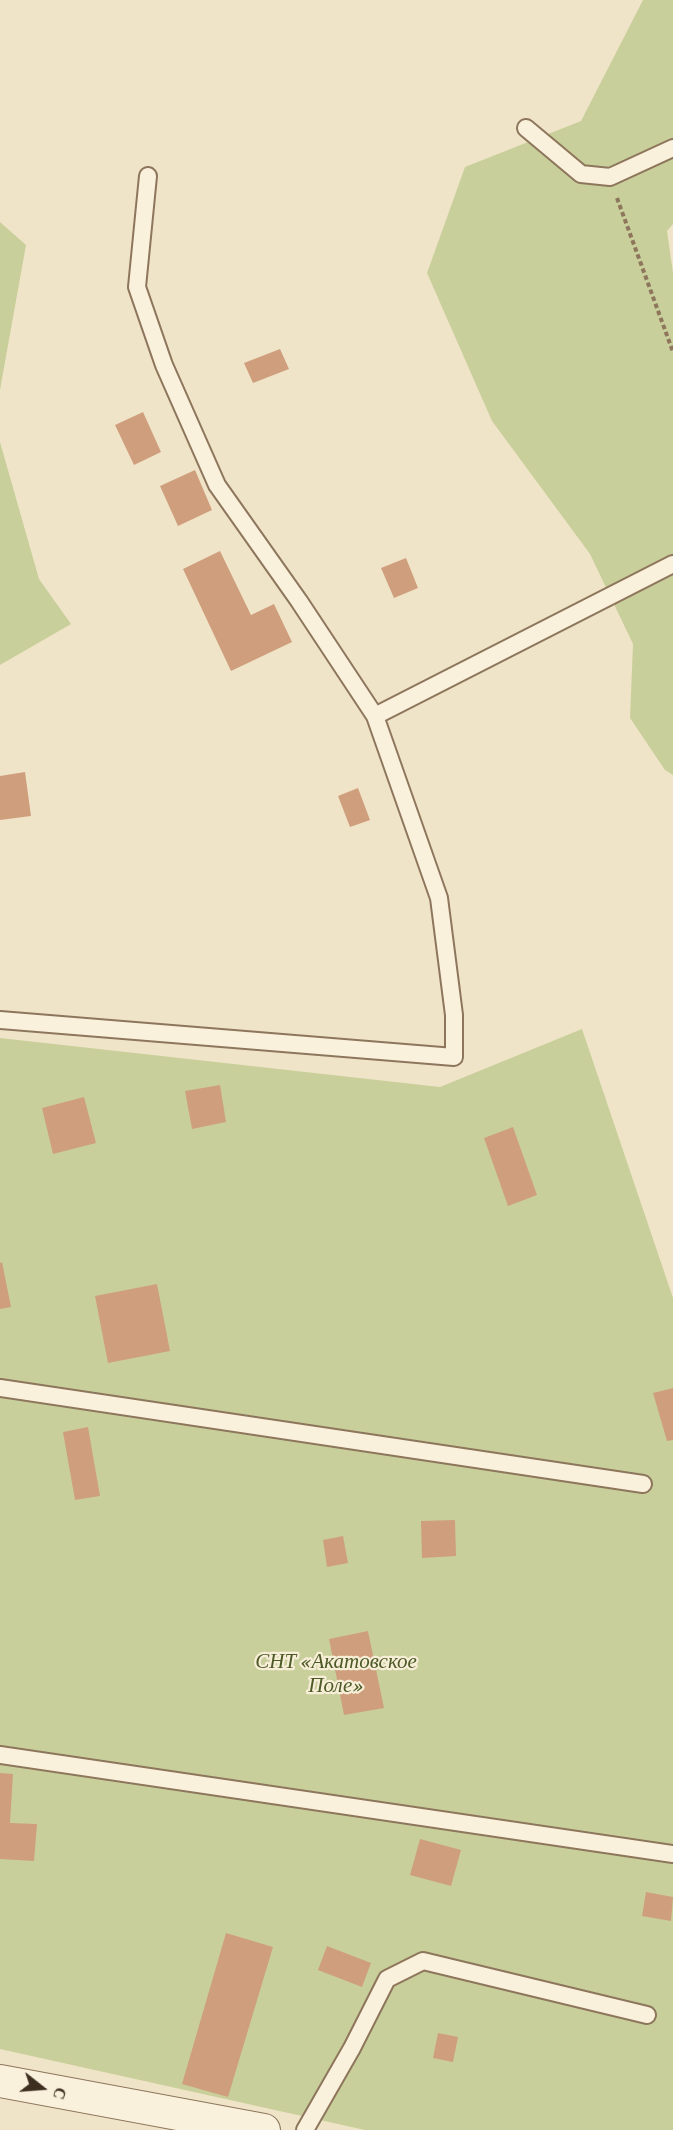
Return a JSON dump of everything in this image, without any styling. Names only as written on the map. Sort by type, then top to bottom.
[{"type":"street","points":[[0,2081],[175,2122],[264,2130]]},
{"type":"lane","points":[[526,128],[581,174],[610,177],[673,148]]},
{"type":"lane","points":[[0,1020],[454,1057],[453,1015],[439,898],[375,716],[299,601],[217,485],[164,365],[137,287],[148,176]]},
{"type":"lane","points":[[375,716],[673,564]]},
{"type":"lane","points":[[0,1388],[643,1484]]},
{"type":"lane","points":[[0,1755],[673,1854]]},
{"type":"lane","points":[[305,2130],[352,2048],[387,1980],[423,1961],[647,2015]]},
{"type":"path","points":[[610,177],[673,352]]},
{"type":"green space","points":[[643,0],[673,0],[673,224],[667,231],[673,273],[673,775],[665,770],[630,718],[633,644],[590,554],[492,421],[427,273],[465,167],[581,121]]},
{"type":"green space","points":[[0,222],[26,245],[0,390]]},
{"type":"green space","points":[[0,442],[39,579],[71,624],[0,665]]},
{"type":"green space","name":"СНТ «Акатовское Поле»","points":[[582,1029],[673,1298],[673,2130],[365,2130],[0,2049],[0,1038],[440,1087]]},
{"type":"building","points":[[280,349],[289,369],[253,383],[244,363]]},
{"type":"building","points":[[143,412],[161,452],[134,465],[115,425]]},
{"type":"building","points":[[195,470],[212,510],[178,526],[160,486]]},
{"type":"building","points":[[220,551],[251,615],[274,604],[292,642],[231,671],[183,569]]},
{"type":"building","points":[[406,558],[418,588],[394,598],[381,568]]},
{"type":"building","points":[[25,772],[31,816],[0,820],[0,776]]},
{"type":"building","points":[[358,788],[370,820],[350,827],[338,796]]},
{"type":"building","points":[[220,1085],[226,1122],[192,1129],[185,1091]]},
{"type":"building","points":[[84,1097],[96,1143],[53,1154],[42,1108]]},
{"type":"building","points":[[513,1127],[537,1195],[508,1206],[484,1138]]},
{"type":"building","points":[[2,1262],[11,1307],[0,1309],[0,1263]]},
{"type":"building","points":[[157,1284],[170,1351],[108,1363],[95,1296]]},
{"type":"building","points":[[673,1388],[673,1440],[667,1441],[653,1393]]},
{"type":"building","points":[[88,1427],[100,1496],[75,1500],[63,1432]]},
{"type":"building","points":[[455,1520],[456,1556],[422,1558],[421,1521]]},
{"type":"building","points":[[343,1536],[348,1563],[327,1567],[323,1540]]},
{"type":"building","points":[[368,1631],[384,1708],[344,1715],[329,1639]]},
{"type":"building","points":[[0,1773],[13,1774],[10,1823],[37,1824],[34,1861],[0,1859]]},
{"type":"building","points":[[420,1839],[461,1850],[451,1886],[410,1875]]},
{"type":"building","points":[[646,1892],[673,1897],[671,1921],[642,1916]]},
{"type":"building","points":[[226,1933],[273,1947],[228,2097],[182,2084]]},
{"type":"building","points":[[327,1946],[371,1963],[362,1987],[318,1970]]},
{"type":"building","points":[[438,2033],[458,2037],[453,2062],[433,2058]]}]
